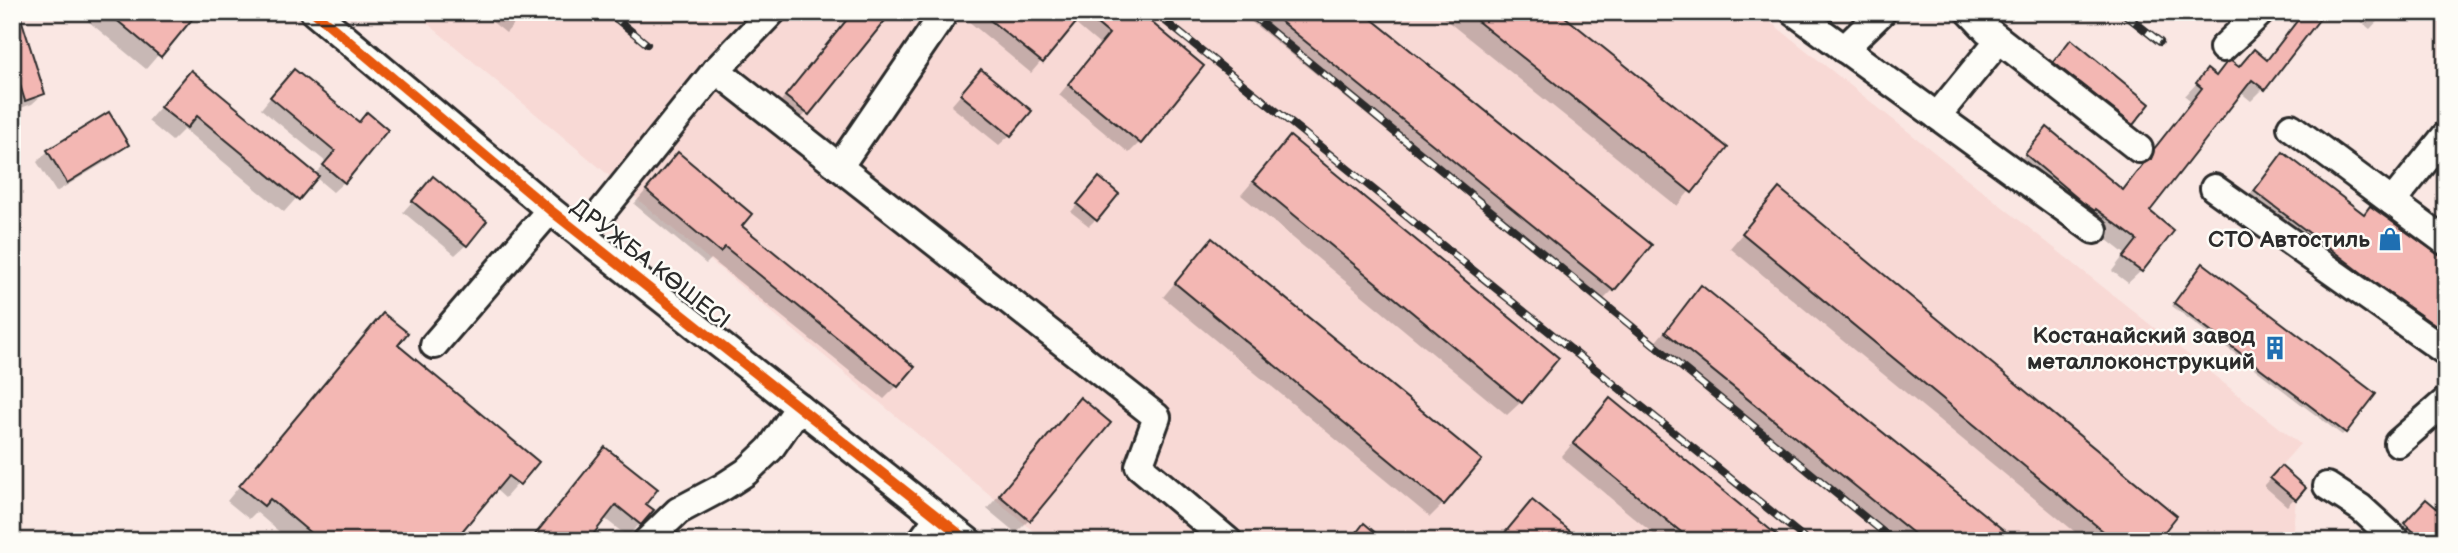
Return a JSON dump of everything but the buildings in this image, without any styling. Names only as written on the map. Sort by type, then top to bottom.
[{"type":"street","name":"ДРУЖБА КӨШЕСІ","points":[[314,12],[550,210],[968,541]]},
{"type":"street","points":[[583,235],[716,70],[772,12]]},
{"type":"street","points":[[839,167],[945,12]]},
{"type":"street","points":[[1794,12],[2094,230]]},
{"type":"street","points":[[1844,49],[1882,12]]},
{"type":"street","points":[[1970,12],[1999,40],[2139,149]]},
{"type":"street","points":[[2223,48],[2261,12]]},
{"type":"street","points":[[1937,116],[1999,40]]},
{"type":"street","points":[[716,70],[1157,417],[1139,466],[1227,541]]},
{"type":"street","points":[[2291,127],[2446,242]]},
{"type":"street","points":[[2392,202],[2446,135]]},
{"type":"street","points":[[2214,188],[2446,352]]},
{"type":"street","points":[[434,345],[550,210]]},
{"type":"street","points":[[2398,443],[2446,401]]},
{"type":"street","points":[[647,541],[678,512],[746,472],[770,449],[799,407]]},
{"type":"street","points":[[2328,486],[2361,508],[2397,541]]},
{"type":"street","points":[[921,541],[938,518]]},
{"type":"shaded area","points":[[414,12],[1758,12],[2300,444],[2270,478],[2296,500],[2292,538],[2290,541],[1045,541]]},
{"type":"railway","points":[[608,12],[647,44]]},
{"type":"railway","points":[[1154,12],[1808,541]]},
{"type":"railway","points":[[1248,12],[1894,541]]},
{"type":"railway","points":[[2122,12],[2160,42]]},
{"type":"cycle path","points":[[314,12],[550,210],[968,541]]},
{"type":"place","name":"СТО Автостиль","points":[[2390,239]]},
{"type":"place","name":"Костанайский завод металлоконструкций","points":[[2275,348]]}]
